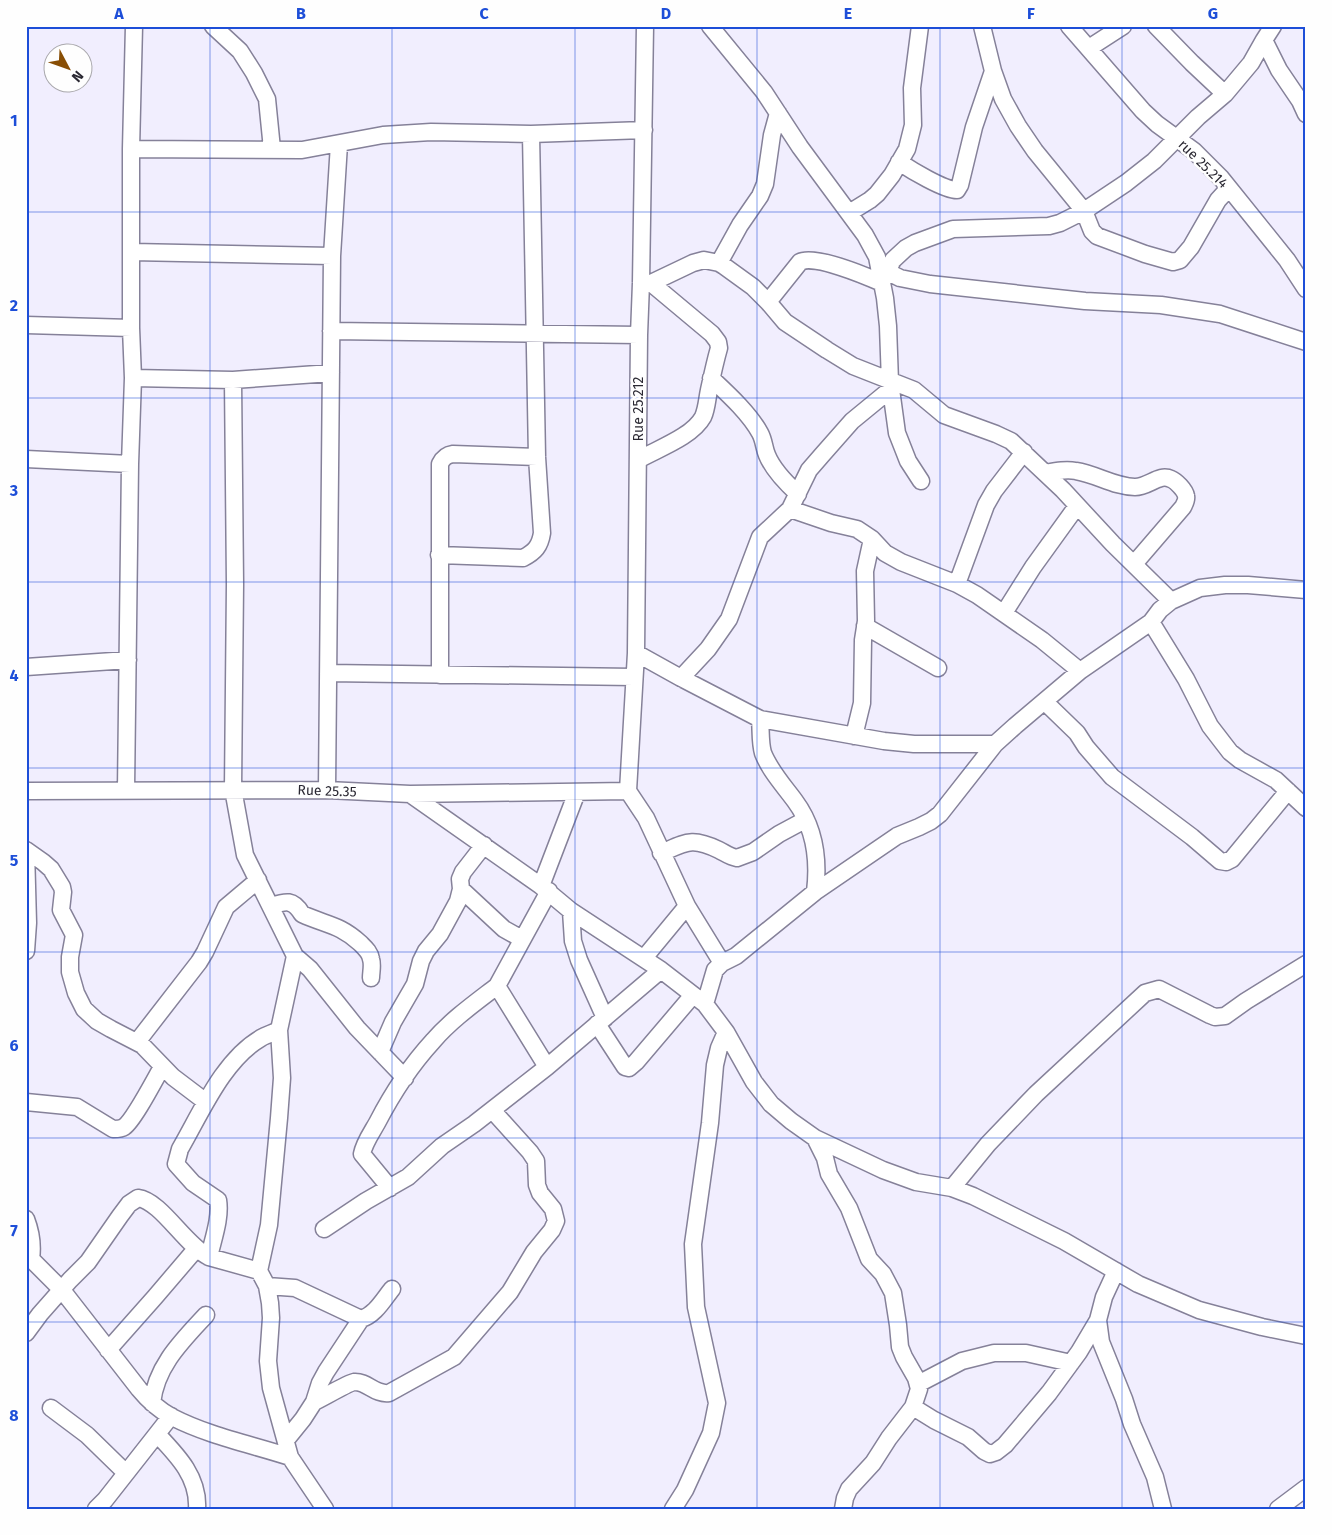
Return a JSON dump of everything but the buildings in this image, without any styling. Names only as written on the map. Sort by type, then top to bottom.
[{"type":"street","points":[[126,790],[130,464],[133,378],[131,328],[131,148],[134,26]]},
{"type":"street","points":[[213,26],[240,51],[267,99],[272,149]]},
{"type":"street","name":"Rue 25.212","points":[[628,791],[636,653],[639,335],[646,283],[645,26]]},
{"type":"street","points":[[710,26],[764,92],[800,147],[865,235],[877,257],[883,274],[888,326],[890,385],[897,432],[908,461],[921,481]]},
{"type":"street","points":[[849,213],[876,194],[892,175],[907,149],[914,110],[912,88],[920,26]]},
{"type":"street","points":[[982,26],[993,71],[1003,98],[1018,126],[1035,151],[1084,211],[1092,231],[1097,236],[1145,254],[1174,262],[1180,260],[1188,251],[1218,200],[1229,188]]},
{"type":"street","name":"rue 25.214","points":[[1069,26],[1143,111],[1157,124],[1194,151],[1229,188],[1287,260],[1306,289]]},
{"type":"street","points":[[1089,48],[1123,26]]},
{"type":"street","points":[[1156,26],[1226,94]]},
{"type":"street","points":[[883,274],[893,260],[906,248],[953,229],[1049,226],[1060,223],[1084,211],[1126,183],[1154,160],[1198,117],[1226,94],[1251,63],[1273,26]]},
{"type":"street","points":[[1264,40],[1279,70],[1300,101],[1306,114]]},
{"type":"street","points":[[898,162],[948,188],[957,190],[974,127],[993,71]]},
{"type":"street","points":[[719,263],[735,233],[760,196],[765,184],[772,135],[778,113]]},
{"type":"street","points":[[131,148],[302,150],[383,135],[431,132],[531,134],[644,130]]},
{"type":"street","points":[[439,555],[523,558],[534,551],[540,542],[542,533],[537,457],[531,134]]},
{"type":"street","points":[[327,790],[332,256],[339,144]]},
{"type":"street","points":[[132,252],[332,256]]},
{"type":"street","points":[[768,302],[804,259],[930,284],[1085,301],[1161,305],[1220,314],[1306,342]]},
{"type":"street","points":[[638,460],[686,434],[703,417],[719,348],[718,342],[712,334],[646,283],[693,263],[704,260],[719,263],[738,275],[793,328],[853,366],[890,385],[901,384],[914,390],[944,415],[1011,441],[1046,473],[1113,544],[1171,600]]},
{"type":"street","points":[[26,324],[131,328]]},
{"type":"street","points":[[331,331],[639,335]]},
{"type":"street","points":[[133,378],[233,380],[331,373]]},
{"type":"street","points":[[712,378],[753,423],[760,433],[770,462],[798,494]]},
{"type":"street","points":[[233,380],[235,584],[233,790],[245,855],[295,956],[310,969],[357,1028],[405,1078]]},
{"type":"street","points":[[681,678],[708,650],[729,619],[760,537],[790,509],[809,470],[852,421],[890,385]]},
{"type":"street","points":[[956,584],[986,506],[1024,452]]},
{"type":"street","points":[[440,675],[439,471],[442,459],[453,454],[537,457]]},
{"type":"street","points":[[26,459],[130,464]]},
{"type":"street","points":[[1046,473],[1061,470],[1078,471],[1111,482],[1134,487],[1148,485],[1158,478],[1173,479],[1186,496],[1183,507],[1134,564]]},
{"type":"street","points":[[1004,613],[1032,567],[1078,506]]},
{"type":"street","points":[[790,509],[831,523],[856,529],[872,539],[885,553],[901,562],[956,584],[977,595],[1042,640],[1080,671]]},
{"type":"street","points":[[854,736],[862,704],[865,571],[872,539]]},
{"type":"street","points":[[571,911],[573,941],[601,1021],[621,1061],[629,1068],[699,999],[715,970],[722,963],[736,956],[815,892],[897,836],[931,821],[940,814],[995,744],[1080,671],[1151,622],[1171,600],[1200,588],[1225,585],[1306,590]]},
{"type":"street","points":[[1151,622],[1186,679],[1210,726],[1230,752],[1240,760],[1276,780],[1306,808]]},
{"type":"street","points":[[865,626],[938,668]]},
{"type":"street","points":[[636,653],[760,719],[884,741],[914,744],[995,744]]},
{"type":"street","points":[[26,667],[128,660]]},
{"type":"street","points":[[328,673],[634,677]]},
{"type":"street","points":[[1044,702],[1077,733],[1086,747],[1112,777],[1192,837],[1220,861],[1226,862],[1232,859],[1288,791]]},
{"type":"street","points":[[760,719],[763,752],[776,777],[797,804],[814,840],[817,860],[815,892]]},
{"type":"street","name":"Rue 25.35","points":[[26,790],[327,790],[410,794],[628,791]]},
{"type":"street","points":[[628,791],[646,818],[686,906],[722,963]]},
{"type":"street","points":[[390,1188],[362,1154],[363,1150],[384,1109],[433,1041],[497,986],[522,940],[545,888],[577,792]]},
{"type":"street","points":[[410,794],[545,888],[571,911],[644,958],[699,999],[726,1032],[754,1082],[771,1104],[815,1138],[883,1170],[916,1182],[952,1188],[1025,1220],[1138,1284],[1199,1310],[1262,1327],[1306,1336]]},
{"type":"street","points":[[661,853],[686,842],[694,841],[701,842],[737,858],[753,852],[779,834],[805,820]]},
{"type":"street","points":[[380,1052],[393,1022],[415,984],[421,961],[426,951],[440,934],[458,901],[461,890],[460,879],[463,872],[484,845]]},
{"type":"street","points":[[26,850],[28,923],[26,951]]},
{"type":"street","points":[[26,850],[51,869],[62,887],[61,910],[74,935],[70,957],[70,972],[76,993],[84,1009],[111,1030],[138,1042],[151,1053],[162,1067],[206,1102]]},
{"type":"street","points":[[138,1042],[199,962],[226,907],[258,880]]},
{"type":"street","points":[[461,890],[504,929],[522,940]]},
{"type":"street","points":[[271,906],[284,902],[292,903],[302,914],[349,933],[368,950],[371,956],[371,978]]},
{"type":"street","points":[[644,958],[686,906]]},
{"type":"street","points":[[295,956],[279,1030],[282,1078],[279,1118],[269,1225],[259,1271],[267,1286],[270,1303],[271,1318],[268,1361],[271,1388],[290,1457],[325,1509]]},
{"type":"street","points":[[952,1188],[988,1144],[1036,1094],[1145,993],[1159,989],[1210,1016],[1225,1016],[1306,964]]},
{"type":"street","points":[[324,1229],[366,1201],[408,1177],[442,1146],[547,1067],[661,970]]},
{"type":"street","points":[[497,986],[547,1067]]},
{"type":"street","points":[[108,1350],[155,1298],[203,1253],[216,1231],[218,1200],[193,1183],[176,1164],[180,1150],[213,1089],[230,1067],[261,1038],[279,1030]]},
{"type":"street","points":[[673,1509],[685,1490],[711,1433],[717,1403],[696,1306],[693,1244],[710,1123],[715,1065],[719,1048],[726,1032]]},
{"type":"street","points":[[26,1102],[77,1107],[112,1130],[118,1129],[124,1126],[132,1117],[162,1067]]},
{"type":"street","points":[[314,1402],[354,1382],[380,1393],[389,1392],[454,1357],[510,1292],[534,1252],[552,1230],[556,1221],[553,1209],[540,1193],[537,1185],[536,1160],[492,1110]]},
{"type":"street","points":[[815,1138],[825,1158],[829,1174],[849,1208],[869,1259],[883,1274],[893,1293],[900,1347],[916,1378],[919,1389],[913,1407],[889,1438],[873,1463],[849,1489],[842,1509]]},
{"type":"street","points":[[26,1333],[40,1314],[88,1262],[129,1204],[138,1198],[146,1200],[165,1216],[203,1253],[259,1271]]},
{"type":"street","points":[[26,1219],[30,1228],[33,1246],[29,1258],[62,1290],[152,1403],[171,1416],[219,1437],[290,1457]]},
{"type":"street","points":[[913,1407],[968,1437],[990,1454],[996,1452],[1005,1445],[1049,1393],[1071,1363],[1098,1320],[1104,1297],[1116,1271]]},
{"type":"street","points":[[267,1286],[295,1288],[361,1319]]},
{"type":"street","points":[[286,1440],[314,1402],[326,1372],[361,1319],[374,1312],[392,1289]]},
{"type":"street","points":[[152,1403],[161,1370],[168,1359],[206,1315]]},
{"type":"street","points":[[1098,1320],[1102,1342],[1132,1424],[1155,1478],[1162,1509]]},
{"type":"street","points":[[918,1384],[962,1361],[994,1353],[1026,1353],[1071,1363]]},
{"type":"street","points":[[52,1408],[87,1435],[126,1473]]},
{"type":"street","points":[[96,1509],[171,1416]]},
{"type":"street","points":[[157,1434],[178,1456],[188,1471],[197,1491],[197,1509]]},
{"type":"street","points":[[1278,1509],[1306,1488]]}]
